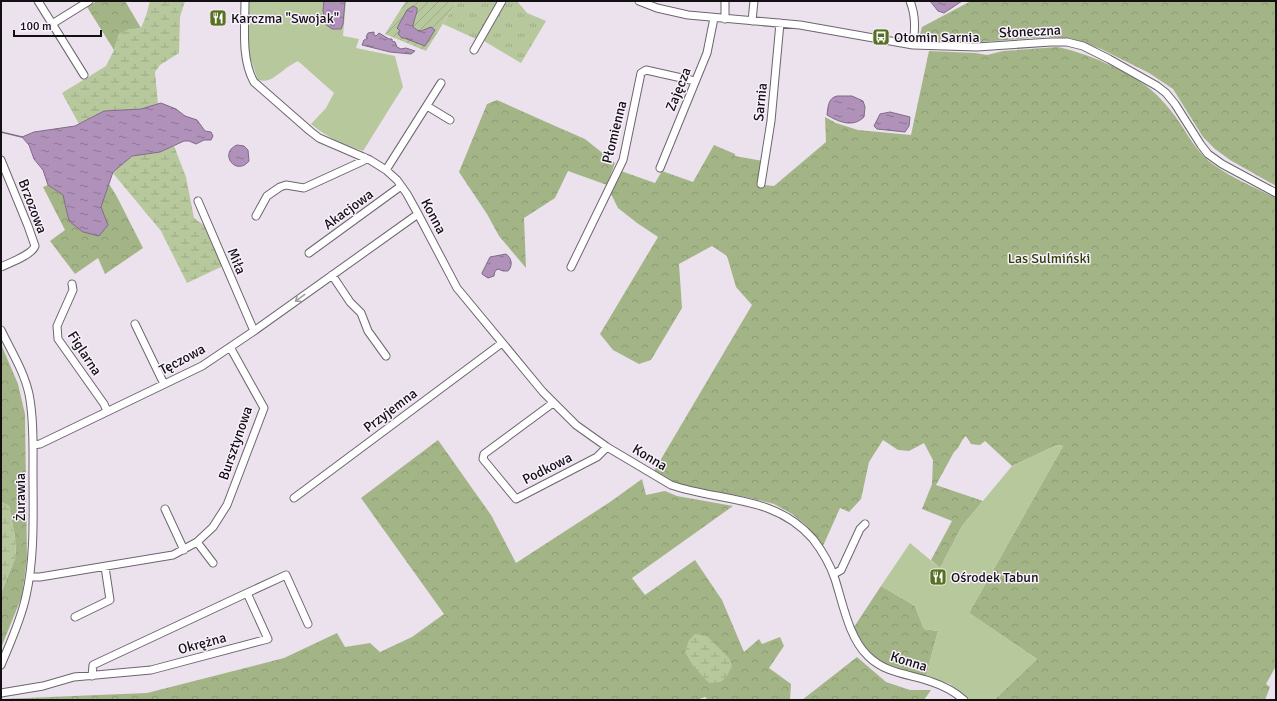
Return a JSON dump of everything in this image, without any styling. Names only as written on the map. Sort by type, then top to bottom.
[{"type":"street","points":[[38,1],[84,75]]},
{"type":"street","points":[[52,24],[89,1]]},
{"type":"street","name":"Konna","points":[[245,1],[246,52],[249,72],[254,82],[319,138],[364,157],[386,170],[402,186],[457,288],[553,403],[576,426],[607,447],[671,485],[682,489],[747,501],[764,506],[785,516],[799,525],[820,547],[826,556],[834,574],[853,633],[859,646],[870,658],[892,671],[941,685],[964,700]]},
{"type":"street","points":[[474,50],[502,1]]},
{"type":"street","name":"Słoneczna","points":[[639,1],[672,12],[714,18],[800,25],[913,45],[977,47],[1067,42],[1083,46],[1109,58],[1157,86],[1166,93],[1175,104],[1208,154],[1222,164],[1276,193]]},
{"type":"street","points":[[725,1],[725,19]]},
{"type":"street","points":[[752,21],[754,1]]},
{"type":"street","points":[[910,1],[914,14],[915,26],[913,45]]},
{"type":"street","name":"Zajęcza","points":[[660,168],[707,53],[714,18]]},
{"type":"street","name":"Sarnia","points":[[761,184],[771,121],[780,23]]},
{"type":"street","name":"Płomienna","points":[[572,267],[623,160],[642,73],[646,70],[695,81]]},
{"type":"street","points":[[386,170],[441,83]]},
{"type":"street","points":[[426,106],[450,120]]},
{"type":"street","points":[[256,216],[267,196],[280,187],[286,185],[304,188],[363,160],[364,157]]},
{"type":"street","name":"Brzozowa","points":[[1,160],[35,246],[30,253],[1,266]]},
{"type":"street","name":"Akacjowa","points":[[309,253],[402,186]]},
{"type":"street","name":"Miła","points":[[198,201],[254,331]]},
{"type":"street","name":"Tęczowa","points":[[33,445],[40,444],[202,366],[254,331],[418,214]]},
{"type":"street","points":[[332,275],[350,302],[361,313],[368,331],[386,356]]},
{"type":"street","name":"Figlarna","points":[[72,284],[74,290],[56,328],[58,339],[104,404],[107,411]]},
{"type":"street","points":[[135,324],[164,384]]},
{"type":"street","name":"Żurawia","points":[[1,330],[21,370],[29,394],[33,445],[33,544],[30,577],[26,598],[1,665]]},
{"type":"street","name":"Przyjemna","points":[[294,498],[502,343]]},
{"type":"street","name":"Bursztynowa","points":[[30,577],[40,577],[105,567],[173,555],[197,542],[213,526],[227,506],[264,408],[230,347]]},
{"type":"street","name":"Podkowa","points":[[553,403],[484,454],[483,459],[516,499],[597,457],[607,447]]},
{"type":"street","points":[[165,509],[184,550]]},
{"type":"street","points":[[834,574],[841,570],[860,530],[865,524]]},
{"type":"street","points":[[197,542],[213,563]]},
{"type":"street","points":[[75,617],[110,600],[105,567]]},
{"type":"street","name":"Okrężna","points":[[92,676],[93,665],[286,575],[308,624]]},
{"type":"street","name":"Okrężna","points":[[1,693],[43,686],[74,677],[152,670],[268,639],[247,593]]},
{"type":"green space","points":[[97,1],[125,1],[141,28],[127,30],[119,34],[114,50],[87,7]]},
{"type":"green space","points":[[150,1],[185,1],[180,17],[179,53],[160,65],[155,72],[158,104],[141,109],[104,111],[79,124],[62,93],[106,66],[114,50],[119,34],[127,30],[141,28]]},
{"type":"green space","points":[[248,1],[346,1],[343,36],[359,39],[356,48],[395,56],[403,87],[363,151],[336,140],[311,124],[326,108],[334,93],[298,61],[269,80],[258,80],[249,54]]},
{"type":"green space","points":[[406,1],[457,1],[426,51],[385,34]]},
{"type":"green space","points":[[457,1],[499,1],[476,39],[443,24]]},
{"type":"green space","points":[[507,1],[517,1],[527,13],[546,21],[521,63],[484,41]]},
{"type":"green space","points":[[971,1],[1276,1],[1276,186],[1230,160],[1215,149],[1203,137],[1173,89],[1149,73],[1101,49],[1070,38],[1047,37],[954,44],[922,40],[919,38],[922,27]]},
{"type":"green space","name":"Las Sulmiński","points":[[1057,47],[1080,53],[1106,63],[1141,82],[1154,92],[1167,106],[1195,146],[1210,162],[1233,177],[1276,198],[1276,666],[1266,684],[1270,687],[1265,700],[994,700],[1037,659],[969,613],[1063,446],[1057,445],[1012,466],[985,441],[980,445],[971,444],[966,436],[958,449],[954,452],[936,485],[983,501],[962,526],[940,568],[931,560],[952,521],[922,509],[932,484],[933,460],[924,443],[909,451],[898,450],[883,440],[869,462],[861,499],[849,512],[840,508],[823,546],[807,526],[792,514],[774,504],[746,497],[679,486],[654,471],[752,305],[736,287],[727,256],[712,246],[679,264],[682,308],[651,360],[639,364],[613,350],[600,334],[658,237],[618,208],[610,192],[621,171],[655,183],[662,171],[693,182],[714,145],[735,154],[735,156],[763,161],[763,185],[774,186],[826,142],[825,117],[836,123],[858,130],[911,135],[929,51],[987,55],[1003,51]]},
{"type":"green space","points":[[497,100],[585,139],[615,163],[607,185],[568,171],[555,198],[524,218],[526,268],[499,236],[487,214],[459,172],[487,104]]},
{"type":"green space","points":[[174,146],[186,177],[194,218],[205,226],[223,266],[187,283],[161,231],[112,172],[132,156],[160,152]]},
{"type":"green space","points":[[109,184],[143,248],[105,274],[98,258],[75,274],[50,241],[65,230],[43,187],[48,185],[63,195],[69,221],[83,232],[108,225],[101,207]]},
{"type":"green space","points":[[1,344],[18,384],[25,414],[27,558],[22,596],[1,648],[1,593],[16,556],[15,537],[9,506],[1,502]]},
{"type":"green space","points":[[438,440],[491,515],[516,563],[610,502],[642,479],[646,495],[665,491],[677,496],[733,506],[632,578],[645,595],[695,560],[722,600],[744,652],[759,639],[762,644],[780,637],[784,646],[769,668],[791,684],[790,700],[708,700],[705,697],[697,700],[1,700],[147,693],[284,658],[337,633],[345,647],[370,643],[380,652],[412,637],[444,614],[361,498]]},
{"type":"green space","name":"Ośrodek Tabun","points":[[1057,445],[1063,446],[969,613],[1037,659],[994,700],[970,700],[950,684],[926,676],[938,631],[924,629],[915,606],[881,586],[910,543],[940,568],[962,526],[1012,466]]},
{"type":"green space","points":[[1,502],[9,506],[15,537],[16,556],[1,593]]},
{"type":"green space","points":[[881,586],[915,606],[924,629],[938,631],[926,676],[893,667],[878,660],[866,649],[854,627]]},
{"type":"green space","points":[[695,634],[707,636],[729,658],[732,666],[727,676],[721,682],[709,683],[693,666],[685,652],[689,640]]},
{"type":"green space","points":[[857,657],[886,682],[910,690],[931,690],[924,700],[802,700]]},
{"type":"water","points":[[324,1],[345,1],[343,24],[341,29],[332,29],[325,24],[323,10]]},
{"type":"water","points":[[930,1],[962,1],[944,13],[938,11]]},
{"type":"water","points":[[413,6],[417,8],[417,10],[413,27],[421,31],[431,27],[435,30],[425,46],[402,38],[398,34],[400,31],[397,28],[407,10]]},
{"type":"water","points":[[374,32],[374,35],[376,36],[379,33],[389,39],[392,39],[397,47],[401,49],[406,48],[415,51],[411,54],[390,52],[362,45],[364,40],[368,38],[366,37],[368,33]]},
{"type":"water","points":[[837,96],[852,96],[863,101],[865,107],[864,117],[855,122],[846,123],[827,115],[830,101]]},
{"type":"water","points":[[161,103],[176,109],[185,116],[197,120],[205,131],[211,132],[213,136],[211,140],[204,140],[196,144],[189,141],[184,141],[160,152],[132,156],[113,172],[101,207],[108,225],[99,236],[83,232],[69,221],[63,195],[48,185],[43,170],[34,159],[29,145],[22,137],[34,132],[75,126],[104,111],[141,109]]},
{"type":"water","points":[[890,112],[910,117],[909,126],[905,132],[877,129],[874,126],[880,114]]},
{"type":"water","points":[[237,145],[244,146],[248,150],[249,161],[244,165],[234,165],[229,158],[229,153]]},
{"type":"water","points":[[506,254],[510,258],[511,262],[511,267],[508,271],[498,269],[495,271],[494,276],[488,278],[482,274],[490,257]]},
{"type":"waterway","points":[[1,132],[22,137]]},
{"type":"place","name":"Karczma \"Swojak\"","points":[[218,18]]},
{"type":"place","name":"Otomin Sarnia","points":[[881,37]]},
{"type":"place","name":"Ośrodek Tabun","points":[[938,577]]}]
